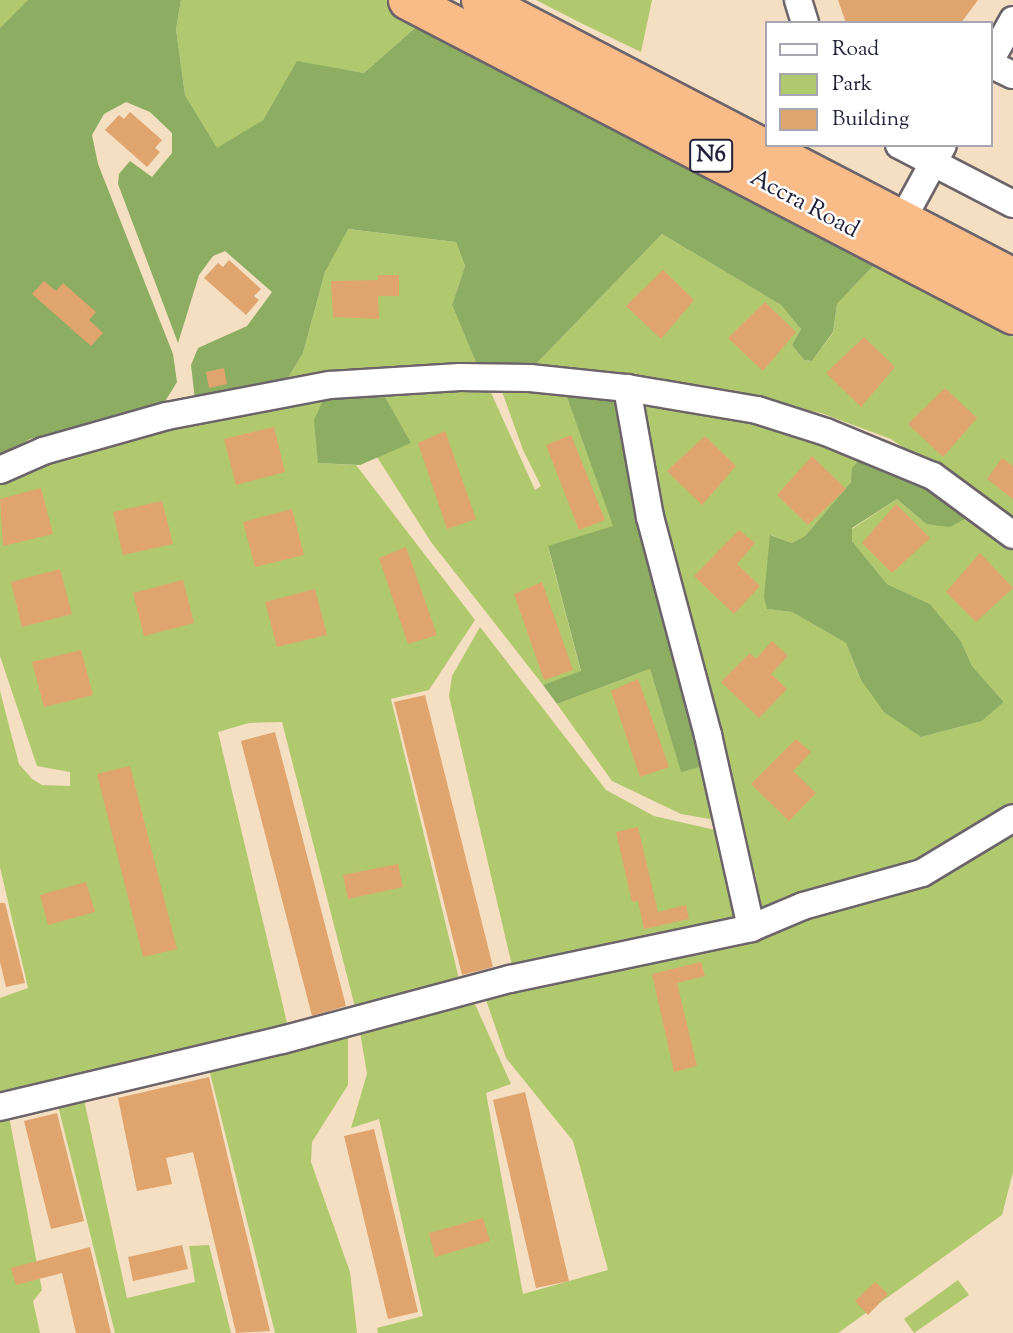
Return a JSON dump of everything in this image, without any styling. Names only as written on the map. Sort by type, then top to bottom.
[{"type":"highway","name":"Accra Road","points":[[407,0],[894,233],[1013,277]]},
{"type":"highway","name":"Accra Road","points":[[480,0],[894,233],[1013,315]]},
{"type":"street","points":[[799,0],[804,21]]},
{"type":"street","points":[[992,59],[1013,20]]},
{"type":"street","points":[[992,64],[1013,75]]},
{"type":"street","points":[[909,147],[939,153],[1013,204]]},
{"type":"street","points":[[894,233],[939,153]]},
{"type":"street","points":[[0,470],[43,450],[167,416],[330,385],[460,377],[627,388],[757,410],[871,449],[933,476],[1013,535]]},
{"type":"street","points":[[627,388],[650,517],[708,735],[751,928]]},
{"type":"street","points":[[0,1107],[282,1040],[510,979],[751,928],[803,906],[922,873],[1013,818]]},
{"type":"green space","points":[[0,0],[29,0],[0,28]]},
{"type":"green space","points":[[28,0],[181,0],[176,29],[185,95],[217,148],[263,120],[297,61],[364,73],[424,20],[876,263],[837,304],[833,332],[812,361],[804,360],[792,345],[801,329],[781,305],[662,234],[533,367],[477,365],[452,305],[465,266],[456,242],[348,229],[325,272],[303,353],[285,383],[195,400],[191,365],[198,348],[247,326],[272,292],[225,251],[213,256],[199,275],[178,343],[118,184],[119,174],[130,161],[152,177],[172,153],[172,133],[150,112],[126,102],[104,114],[92,135],[98,164],[173,354],[177,382],[164,403],[30,439],[0,456],[0,28]]},
{"type":"green space","points":[[181,0],[386,0],[424,20],[364,73],[297,62],[263,120],[217,149],[185,95],[176,29]]},
{"type":"green space","points":[[536,0],[652,0],[641,52],[581,23]]},
{"type":"green space","points":[[347,229],[456,242],[465,266],[452,305],[477,365],[285,383],[303,353],[325,272]]},
{"type":"green space","points":[[662,234],[781,305],[801,329],[792,345],[804,360],[812,361],[833,333],[837,304],[876,263],[1013,337],[1013,523],[891,439],[821,413],[676,385],[533,367]]},
{"type":"green space","points":[[488,386],[535,490],[541,486],[523,450],[500,386],[565,392],[614,527],[548,547],[581,672],[543,685],[431,542],[377,457],[410,442],[384,395]]},
{"type":"green space","points":[[565,392],[622,397],[707,765],[681,772],[650,669],[557,704],[543,685],[581,671],[548,546],[613,526]]},
{"type":"green space","points":[[384,395],[411,443],[360,465],[318,463],[314,420],[325,396]]},
{"type":"green space","points":[[325,396],[318,463],[356,465],[475,620],[429,690],[391,699],[461,987],[356,1011],[282,722],[249,723],[218,732],[288,1027],[0,1100],[0,998],[28,988],[0,867],[0,691],[19,764],[32,779],[42,785],[70,786],[70,772],[37,766],[0,656],[0,477],[92,444]]},
{"type":"green space","points":[[638,396],[746,413],[864,455],[853,468],[851,482],[805,536],[792,543],[771,535],[767,609],[792,612],[846,643],[861,680],[921,737],[982,721],[1004,702],[972,666],[961,641],[930,604],[887,584],[852,541],[852,529],[897,499],[926,524],[968,517],[1013,548],[1013,815],[945,852],[761,914],[756,877],[699,675]]},
{"type":"green space","points":[[864,455],[932,486],[968,517],[950,527],[926,524],[897,499],[852,528],[852,541],[887,584],[930,604],[961,641],[972,666],[1004,702],[982,721],[921,737],[884,712],[861,680],[846,643],[792,612],[767,609],[764,597],[770,535],[792,543],[805,536],[851,482],[852,468]]},
{"type":"green space","points":[[480,627],[606,790],[654,816],[724,832],[735,916],[513,970],[449,696],[452,676]]},
{"type":"green space","points":[[650,669],[681,771],[707,765],[721,821],[681,814],[612,781],[557,704]]},
{"type":"green space","points":[[1013,827],[1013,1172],[1002,1215],[838,1333],[378,1333],[377,1328],[423,1316],[379,1119],[351,1128],[367,1074],[359,1026],[473,1000],[511,1084],[486,1093],[523,1294],[608,1270],[573,1141],[506,1058],[485,997],[703,947]]},
{"type":"green space","points":[[348,1030],[348,1085],[312,1142],[311,1162],[350,1272],[357,1333],[275,1333],[208,1065]]},
{"type":"green space","points":[[83,1095],[127,1298],[195,1282],[189,1246],[209,1245],[231,1333],[115,1333],[57,1102]]},
{"type":"green space","points":[[9,1116],[42,1290],[33,1301],[40,1333],[0,1333],[0,1118]]},
{"type":"green space","points":[[958,1280],[969,1295],[914,1333],[904,1319]]},
{"type":"building","points":[[838,0],[978,0],[962,21],[845,21]]},
{"type":"building","points":[[130,112],[162,140],[155,148],[160,152],[147,167],[105,130],[119,115],[124,119]]},
{"type":"building","points":[[229,260],[261,289],[254,296],[259,300],[246,315],[204,278],[218,263],[223,267]]},
{"type":"building","points":[[663,270],[694,300],[661,339],[626,306]]},
{"type":"building","points":[[378,275],[399,275],[399,296],[378,296],[379,319],[333,317],[331,281],[378,280]]},
{"type":"building","points":[[44,281],[56,291],[63,283],[96,312],[89,320],[103,333],[91,346],[32,294]]},
{"type":"building","points":[[765,302],[796,332],[763,371],[728,338]]},
{"type":"building","points":[[864,337],[895,367],[861,407],[826,373]]},
{"type":"building","points":[[224,368],[227,384],[209,388],[206,372]]},
{"type":"building","points":[[945,388],[977,418],[943,457],[908,424]]},
{"type":"building","points":[[274,427],[285,472],[236,485],[224,439]]},
{"type":"building","points":[[445,431],[476,519],[447,529],[418,443]]},
{"type":"building","points":[[571,435],[605,520],[579,530],[546,445]]},
{"type":"building","points":[[705,436],[736,466],[702,505],[667,471]]},
{"type":"building","points":[[812,456],[846,489],[808,525],[777,495]]},
{"type":"building","points":[[1002,458],[1013,466],[1013,499],[987,479]]},
{"type":"building","points":[[41,488],[53,534],[3,546],[0,499]]},
{"type":"building","points":[[162,501],[173,544],[123,555],[113,512]]},
{"type":"building","points":[[896,504],[930,538],[892,573],[862,543]]},
{"type":"building","points":[[292,509],[304,555],[255,567],[243,522]]},
{"type":"building","points":[[739,530],[755,543],[737,564],[760,586],[734,614],[694,576]]},
{"type":"building","points":[[406,547],[437,635],[408,644],[379,558]]},
{"type":"building","points":[[980,553],[1013,588],[976,622],[946,592]]},
{"type":"building","points":[[60,569],[72,614],[22,627],[11,582]]},
{"type":"building","points":[[183,580],[194,623],[144,636],[133,593]]},
{"type":"building","points":[[542,582],[573,670],[544,680],[514,594]]},
{"type":"building","points":[[315,589],[327,635],[277,647],[265,602]]},
{"type":"building","points":[[772,641],[788,656],[771,674],[787,689],[759,718],[721,682],[750,653],[756,659]]},
{"type":"building","points":[[81,650],[93,695],[44,707],[32,662]]},
{"type":"building","points":[[638,679],[669,767],[640,777],[611,691]]},
{"type":"building","points":[[425,695],[493,967],[462,975],[394,702]]},
{"type":"building","points":[[275,732],[346,1006],[312,1016],[241,741]]},
{"type":"building","points":[[796,739],[811,752],[793,771],[816,793],[789,821],[751,784]]},
{"type":"building","points":[[130,766],[177,949],[143,957],[97,774]]},
{"type":"building","points":[[638,827],[658,912],[686,905],[689,919],[644,929],[638,901],[632,902],[616,832]]},
{"type":"building","points":[[398,864],[403,887],[348,899],[343,875]]},
{"type":"building","points":[[86,882],[95,912],[48,925],[40,895]]},
{"type":"building","points":[[0,903],[5,903],[25,983],[6,987],[0,962]]},
{"type":"building","points":[[701,962],[705,976],[677,983],[697,1066],[674,1072],[652,974]]},
{"type":"building","points":[[209,1077],[270,1331],[236,1333],[193,1152],[166,1158],[172,1184],[137,1191],[118,1098]]},
{"type":"building","points":[[525,1092],[569,1281],[536,1288],[493,1100]]},
{"type":"building","points":[[57,1113],[84,1221],[51,1229],[24,1121]]},
{"type":"building","points":[[374,1129],[418,1312],[388,1319],[344,1136]]},
{"type":"building","points":[[483,1218],[490,1241],[435,1257],[429,1233]]},
{"type":"building","points":[[182,1245],[188,1269],[133,1281],[128,1257]]},
{"type":"building","points":[[90,1247],[111,1333],[76,1333],[62,1273],[16,1285],[11,1268]]},
{"type":"building","points":[[875,1282],[888,1294],[868,1315],[855,1301]]}]
